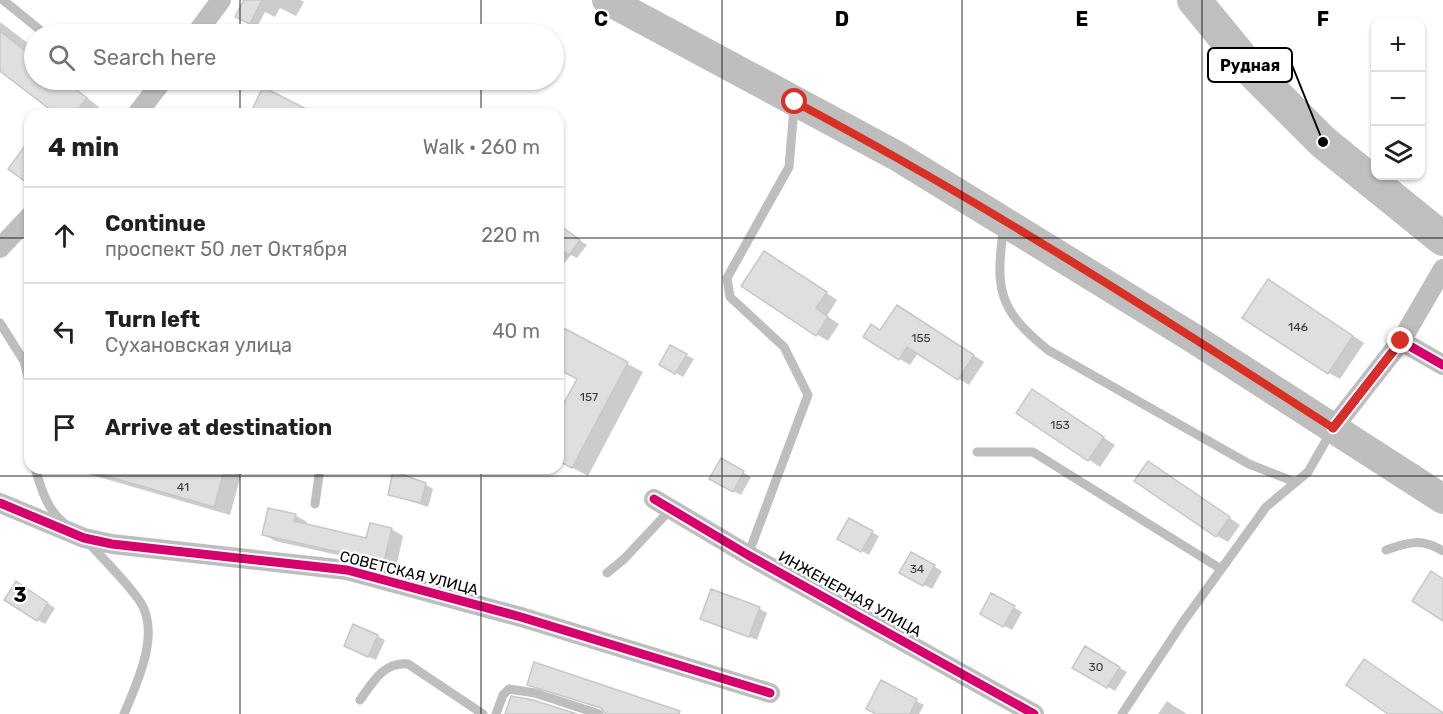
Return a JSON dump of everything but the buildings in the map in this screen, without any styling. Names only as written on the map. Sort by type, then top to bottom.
[{"type":"main road","points":[[607,0],[897,156],[1005,221],[1443,499]]},
{"type":"street","points":[[203,24],[221,0]]},
{"type":"street","points":[[141,108],[153,90]]},
{"type":"street","points":[[0,248],[24,222]]},
{"type":"street","points":[[1333,428],[1401,341],[1443,269]]},
{"type":"street","points":[[1401,341],[1443,365]]},
{"type":"street","name":"СОВЕТСКАЯ УЛИЦА","points":[[0,503],[84,537],[112,544],[347,570],[520,617],[770,693]]},
{"type":"street","name":"ИНЖЕНЕРНАЯ УЛИЦА","points":[[662,504],[748,555],[1034,714]]},
{"type":"lane","points":[[3,0],[33,24]]},
{"type":"lane","points":[[748,555],[808,395],[784,347],[730,297],[727,278],[789,167],[795,102]]},
{"type":"lane","points":[[1005,221],[998,270],[1005,306],[1027,333],[1048,350],[1250,464],[1295,482]]},
{"type":"lane","points":[[0,323],[24,353]]},
{"type":"lane","points":[[1122,714],[1266,507],[1308,472],[1333,428]]},
{"type":"lane","points":[[977,452],[1033,452],[1221,569]]},
{"type":"lane","points":[[37,474],[43,494],[58,518],[84,537],[140,602],[147,627],[145,664],[124,714]]},
{"type":"lane","points":[[315,504],[319,474]]},
{"type":"lane","points":[[608,573],[662,504]]},
{"type":"lane","points":[[1386,550],[1411,541],[1428,542],[1443,551]]},
{"type":"lane","points":[[360,700],[382,670],[396,663],[408,664],[483,714]]},
{"type":"lane","points":[[496,714],[503,695],[509,689],[535,693],[599,714]]},
{"type":"waterway","points":[[1194,0],[1253,72],[1323,142],[1443,239]]},
{"type":"cycle path","points":[[1333,428],[1401,341],[1443,365]]},
{"type":"cycle path","points":[[654,499],[748,555],[1034,714]]},
{"type":"cycle path","points":[[0,503],[84,538],[112,544],[347,570],[521,617],[770,693]]},
{"type":"place","name":"Рудная","points":[[1323,142]]},
{"type":"route","points":[[795,102],[897,156],[1005,221],[1333,428],[1401,341]]}]
